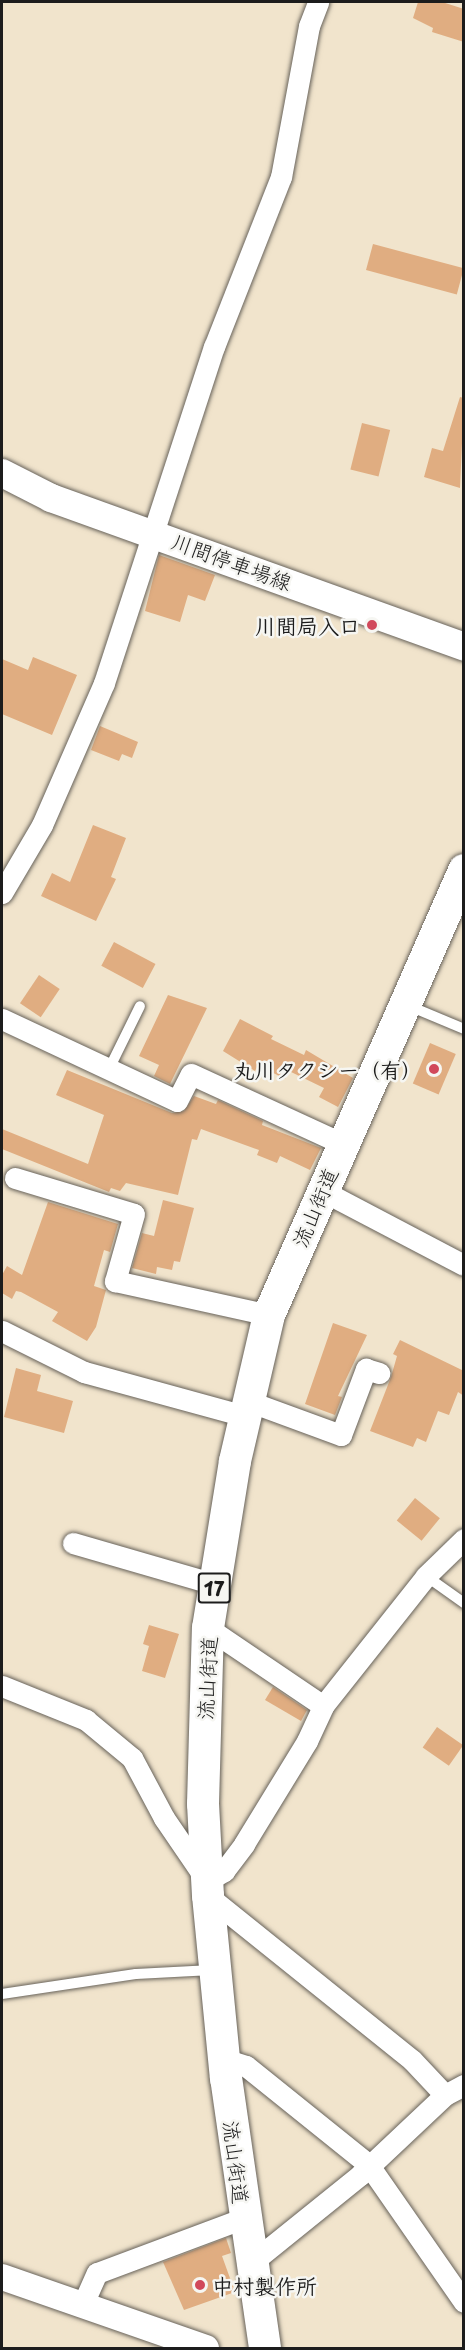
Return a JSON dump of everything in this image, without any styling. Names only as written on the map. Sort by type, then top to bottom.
[{"type":"main road","name":"川間停車場線","points":[[2,473],[51,498],[155,533],[464,647]]},
{"type":"main road","name":"流山街道","points":[[265,2349],[244,2218],[224,2059],[208,1889],[203,1804],[208,1629],[214,1584],[246,1408],[269,1315],[341,1143],[464,870]]},
{"type":"street","points":[[2,893],[42,825],[75,757],[155,533],[214,347],[281,177],[309,26],[318,2]]},
{"type":"street","points":[[2,1019],[177,1101],[191,1074],[341,1143]]},
{"type":"street","points":[[15,1178],[134,1214],[115,1281],[269,1315]]},
{"type":"street","points":[[321,1190],[464,1265]]},
{"type":"street","points":[[2,1331],[84,1372],[246,1408],[341,1435],[366,1369],[379,1373]]},
{"type":"street","points":[[208,1889],[244,1844],[307,1741],[323,1706],[426,1576],[464,1539]]},
{"type":"street","points":[[73,1543],[214,1584]]},
{"type":"street","points":[[208,1629],[323,1706]]},
{"type":"street","points":[[2,1686],[86,1720],[132,1758],[164,1818],[208,1889],[403,2052],[454,2090],[251,2263]]},
{"type":"street","points":[[224,2059],[246,2066],[368,2164],[464,2302]]},
{"type":"street","points":[[82,2306],[97,2273],[244,2218]]},
{"type":"street","points":[[2,2277],[206,2349]]},
{"type":"lane","points":[[404,1004],[464,1029]]},
{"type":"lane","points":[[109,1069],[140,1006]]},
{"type":"lane","points":[[426,1576],[464,1603]]},
{"type":"lane","points":[[2,1994],[136,1974],[214,1970]]},
{"type":"building","points":[[418,2],[442,2],[464,9],[464,42],[432,32],[433,28],[413,18]]},
{"type":"building","points":[[373,244],[464,268],[457,294],[366,270]]},
{"type":"building","points":[[460,397],[464,398],[460,488],[424,477],[432,448],[443,451]]},
{"type":"building","points":[[362,423],[390,430],[379,477],[350,470]]},
{"type":"building","points":[[159,555],[215,575],[205,601],[188,595],[180,622],[145,611]]},
{"type":"building","points":[[33,657],[77,675],[52,735],[2,714],[2,659],[28,670]]},
{"type":"building","points":[[100,726],[138,742],[132,758],[122,754],[119,761],[91,750]]},
{"type":"building","points":[[93,825],[126,838],[111,877],[116,879],[96,921],[41,896],[52,873],[70,882]]},
{"type":"building","points":[[114,942],[155,964],[143,988],[101,966]]},
{"type":"building","points":[[39,975],[60,989],[41,1017],[20,1003]]},
{"type":"building","points":[[168,995],[207,1008],[170,1084],[154,1076],[159,1065],[139,1056]]},
{"type":"building","points":[[240,1019],[273,1036],[271,1039],[304,1055],[306,1050],[353,1078],[338,1107],[319,1097],[324,1088],[289,1071],[285,1079],[258,1065],[255,1071],[223,1051]]},
{"type":"building","name":"丸川タクシー（有）","points":[[430,1043],[456,1054],[439,1094],[413,1084]]},
{"type":"building","points":[[67,1070],[172,1113],[184,1111],[194,1096],[216,1104],[218,1100],[263,1121],[262,1125],[321,1148],[310,1170],[280,1156],[277,1163],[257,1155],[259,1150],[201,1129],[197,1140],[192,1139],[178,1195],[126,1183],[120,1191],[111,1188],[109,1192],[2,1149],[2,1129],[88,1164],[104,1115],[56,1095]]},
{"type":"building","points":[[163,1200],[194,1208],[180,1262],[174,1261],[172,1270],[157,1267],[156,1274],[132,1268],[142,1233],[154,1236]]},
{"type":"building","points":[[48,1202],[118,1224],[110,1252],[104,1250],[94,1286],[106,1290],[96,1327],[87,1341],[52,1321],[58,1312],[21,1292],[16,1291],[12,1299],[2,1293],[2,1275],[7,1266],[22,1275]]},
{"type":"building","points":[[333,1323],[367,1335],[338,1396],[342,1397],[335,1415],[305,1404]]},
{"type":"building","points":[[400,1340],[464,1371],[464,1396],[458,1392],[449,1415],[438,1411],[426,1442],[417,1438],[413,1447],[370,1431],[391,1377],[397,1356],[393,1354]]},
{"type":"building","points":[[16,1368],[41,1375],[37,1391],[73,1401],[64,1433],[4,1417]]},
{"type":"building","points":[[415,1498],[440,1518],[422,1541],[397,1521]]},
{"type":"building","points":[[149,1625],[179,1634],[165,1678],[142,1671],[149,1646],[143,1644]]},
{"type":"building","points":[[273,1687],[307,1710],[301,1721],[265,1700]]},
{"type":"building","points":[[437,1727],[463,1745],[449,1766],[423,1747]]},
{"type":"building","name":"中村製作所","points":[[226,2238],[231,2253],[222,2256],[235,2292],[184,2310],[163,2262]]},
{"type":"place","name":"川間局入口","points":[[372,625]]},
{"type":"place","name":"丸川タクシー（有）","points":[[434,1069]]},
{"type":"place","name":"中村製作所","points":[[200,2285]]}]
